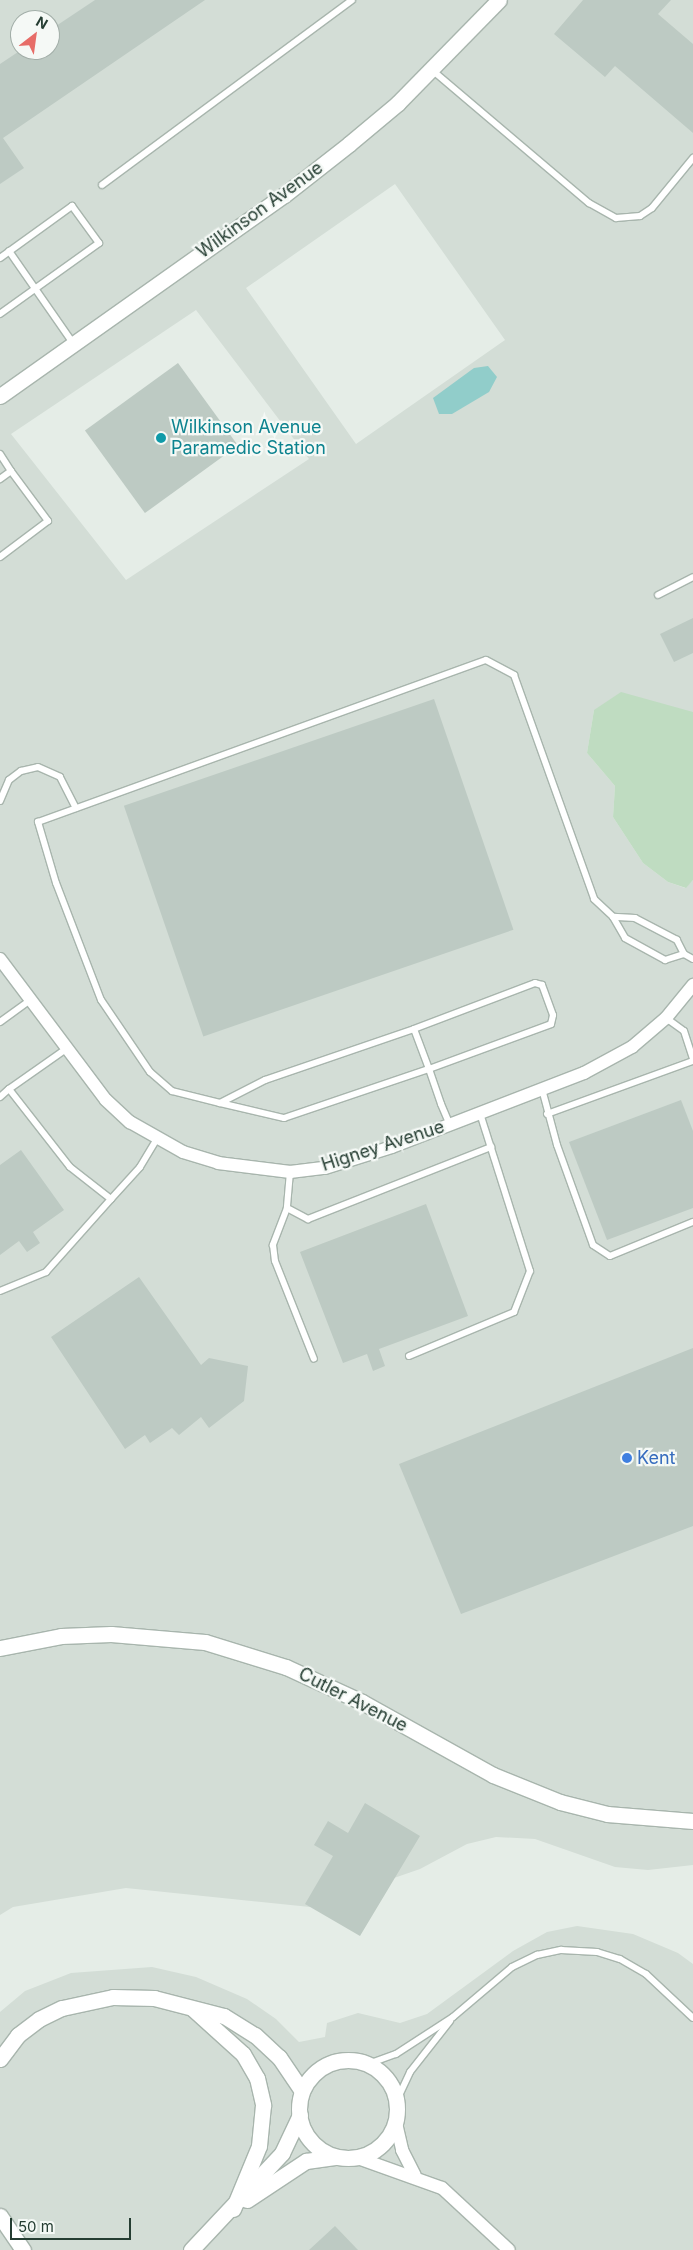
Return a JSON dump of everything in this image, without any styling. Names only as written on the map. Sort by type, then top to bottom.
[{"type":"street","name":"Wilkinson Avenue","points":[[0,396],[284,195],[398,103],[499,0]]},
{"type":"street","name":"Higney Avenue","points":[[0,958],[30,1001],[106,1100],[157,1139],[218,1163],[290,1172],[325,1168],[450,1125],[584,1073],[632,1047],[666,1018],[693,985]]},
{"type":"street","name":"Cutler Avenue","points":[[0,1648],[61,1636],[111,1634],[205,1642],[286,1667],[362,1702],[493,1775],[560,1802],[607,1814],[693,1821]]},
{"type":"street","points":[[0,2059],[18,2035],[39,2019],[84,2001],[154,1998],[186,2004],[224,2016],[255,2035],[279,2057],[302,2091]]},
{"type":"street","points":[[186,2004],[226,2035],[257,2078],[262,2131],[233,2209]]},
{"type":"street","points":[[191,2250],[233,2209],[282,2153],[300,2115],[302,2091],[322,2067],[345,2061],[368,2064],[392,2085],[397,2100],[396,2123],[402,2150],[415,2175]]},
{"type":"street","points":[[300,2115],[308,2137],[336,2157]]},
{"type":"street","points":[[358,2158],[382,2146],[396,2123]]},
{"type":"street","points":[[233,2209],[306,2162],[336,2157],[358,2158],[415,2175],[442,2188],[465,2206],[509,2250]]},
{"type":"street","points":[[0,2216],[23,2250]]},
{"type":"lane","points":[[102,185],[352,0]]},
{"type":"lane","points":[[432,70],[589,203],[616,218],[640,216],[652,208],[693,158]]},
{"type":"lane","points":[[0,258],[72,206],[99,243],[0,314]]},
{"type":"lane","points":[[9,251],[74,344]]},
{"type":"lane","points":[[0,454],[48,521],[0,557]]},
{"type":"lane","points":[[0,479],[11,471]]},
{"type":"lane","points":[[658,595],[693,577]]},
{"type":"lane","points":[[220,1103],[265,1080],[414,1029],[535,983],[542,985],[553,1015],[551,1024],[429,1069],[284,1118],[220,1103],[191,1099],[172,1091],[157,1079],[101,1000],[56,883],[38,822],[486,660],[514,675],[583,875],[594,899],[613,917],[625,938],[665,960],[684,954]]},
{"type":"lane","points":[[0,801],[9,780],[21,771],[38,767],[60,776],[76,808]]},
{"type":"lane","points":[[613,917],[635,918],[677,940],[684,954],[693,959]]},
{"type":"lane","points":[[0,1022],[30,1001]]},
{"type":"lane","points":[[547,1114],[693,1060],[684,1031],[666,1018]]},
{"type":"lane","points":[[414,1029],[450,1125]]},
{"type":"lane","points":[[0,1097],[66,1049]]},
{"type":"lane","points":[[542,1089],[547,1114],[593,1245],[610,1256],[693,1222]]},
{"type":"lane","points":[[9,1090],[70,1168],[110,1199]]},
{"type":"lane","points":[[409,1356],[514,1312],[530,1271],[480,1113]]},
{"type":"lane","points":[[0,1292],[46,1272],[140,1167],[157,1139]]},
{"type":"lane","points":[[287,1208],[308,1219],[491,1147]]},
{"type":"lane","points":[[290,1172],[287,1208],[273,1245],[275,1261],[314,1358]]},
{"type":"lane","points":[[368,2064],[396,2054],[453,2017],[512,1967],[536,1955],[573,1949],[597,1952],[640,1970],[693,2018]]},
{"type":"lane","points":[[397,2100],[410,2072],[453,2017]]},
{"type":"shaded area","points":[[0,0],[693,0],[693,712],[594,710],[587,753],[615,786],[613,817],[643,863],[668,882],[685,888],[693,880],[693,1865],[648,1870],[615,1867],[535,1839],[496,1837],[467,1844],[420,1869],[310,1907],[126,1888],[13,1907],[0,1915]],"holes":[[[395,184],[505,340],[356,444],[246,288]],[[196,310],[309,459],[126,580],[11,434]]]},
{"type":"shaded area","points":[[577,1926],[633,1934],[678,1953],[693,1964],[693,2250],[0,2250],[0,2012],[25,1991],[71,1973],[152,1967],[196,1977],[247,1999],[276,2019],[299,2042],[325,2037],[327,2023],[358,2013],[400,2023],[427,2014],[513,1951],[547,1932]]},
{"type":"green space","points":[[621,692],[693,712],[693,880],[686,888],[668,882],[643,863],[613,817],[615,786],[587,753],[594,710]]},
{"type":"water","points":[[488,366],[497,377],[489,392],[452,414],[439,414],[433,398],[474,368]]},
{"type":"building","points":[[95,0],[205,0],[3,138],[24,168],[0,184],[0,64],[10,57],[10,60],[60,60],[60,23]]},
{"type":"building","points":[[583,0],[671,0],[658,14],[693,44],[693,133],[615,66],[605,77],[554,34]]},
{"type":"building","name":"Wilkinson Avenue Paramedic Station","points":[[178,363],[238,446],[145,513],[85,431]]},
{"type":"building","points":[[693,618],[693,653],[674,662],[660,634]]},
{"type":"building","points":[[434,699],[513,930],[203,1036],[124,806]]},
{"type":"building","points":[[681,1100],[693,1131],[693,1208],[607,1240],[569,1142]]},
{"type":"building","points":[[21,1150],[64,1210],[33,1232],[40,1243],[27,1252],[19,1241],[0,1255],[0,1165]]},
{"type":"building","points":[[426,1204],[468,1316],[379,1349],[385,1366],[373,1371],[367,1354],[343,1363],[300,1252]]},
{"type":"building","points":[[139,1277],[201,1365],[209,1358],[248,1366],[244,1401],[209,1428],[201,1417],[179,1435],[172,1428],[150,1443],[145,1435],[125,1449],[51,1337]]},
{"type":"building","points":[[693,1348],[693,1526],[461,1614],[399,1464]]},
{"type":"building","points":[[365,1803],[420,1836],[360,1936],[305,1904],[333,1856],[314,1845],[328,1821],[348,1833]]},
{"type":"building","points":[[335,2226],[358,2250],[309,2250]]},
{"type":"place","name":"Wilkinson Avenue Paramedic Station","points":[[161,438]]},
{"type":"place","name":"Kent","points":[[627,1458]]}]
